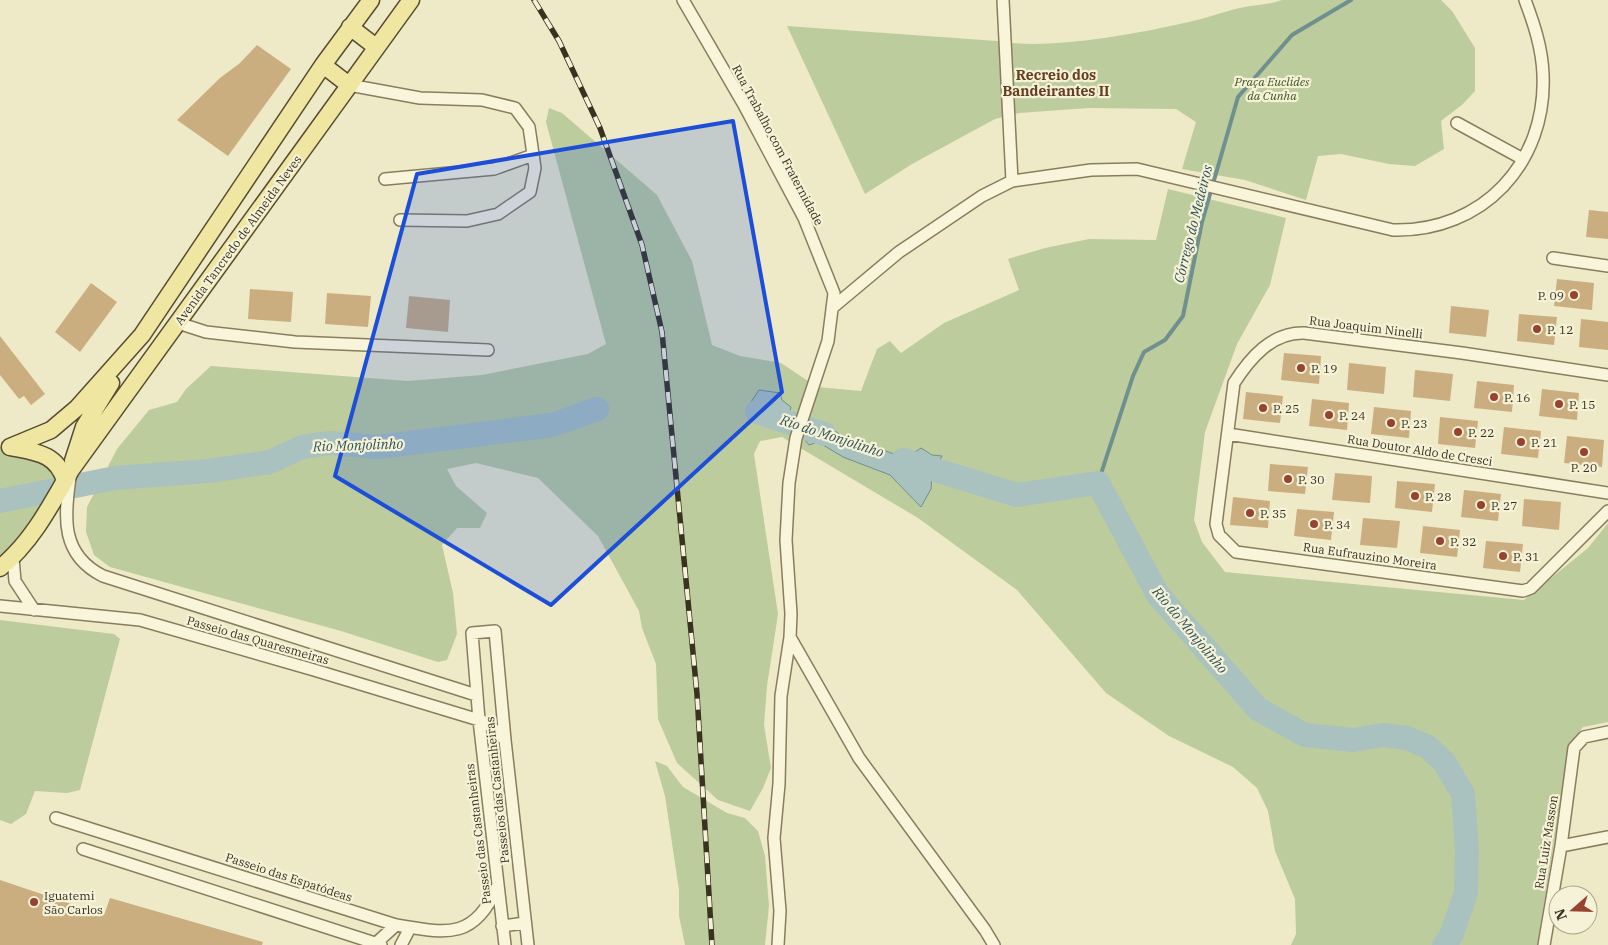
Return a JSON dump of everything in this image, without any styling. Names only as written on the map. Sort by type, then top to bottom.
[{"type":"main road","name":"Avenida Tancredo de Almeida Neves","points":[[5,447],[51,430],[78,408],[142,335],[323,65],[371,0]]},
{"type":"main road","name":"Avenida Tancredo de Almeida Neves","points":[[69,477],[411,0]]},
{"type":"main road","points":[[350,27],[376,47]]},
{"type":"main road","points":[[323,65],[349,85]]},
{"type":"main road","points":[[6,563],[45,517],[69,477],[76,448],[84,427],[142,335]]},
{"type":"main road","points":[[5,447],[41,453],[54,460],[69,477]]},
{"type":"street","name":"Rua Trabalho com Fraternidade","points":[[683,0],[744,105],[804,218],[834,293],[828,341],[796,438],[789,484],[786,540],[791,614],[790,637],[781,696],[779,784],[774,838],[780,911],[778,945]]},
{"type":"street","points":[[1003,0],[1012,182]]},
{"type":"street","points":[[832,308],[899,252],[936,225],[982,196],[1012,182],[1091,170],[1136,169],[1394,230],[1412,230],[1447,223],[1466,216],[1482,206],[1512,177],[1523,159],[1537,124],[1543,75],[1540,50],[1525,0]]},
{"type":"street","points":[[349,85],[420,98],[482,100],[514,108],[528,127],[535,168],[530,192],[498,214],[468,221],[400,220]]},
{"type":"street","points":[[1457,123],[1523,159]]},
{"type":"street","points":[[385,179],[494,169],[533,155]]},
{"type":"street","points":[[1553,258],[1608,266]]},
{"type":"street","points":[[178,323],[206,332],[296,342],[488,350]]},
{"type":"street","name":"Rua Joaquim Ninelli","points":[[1219,535],[1216,524],[1234,383],[1246,365],[1262,348],[1294,333],[1462,353],[1608,375]]},
{"type":"street","name":"Rua Doutor Aldo de Cresci","points":[[1228,434],[1608,492]]},
{"type":"street","name":"Passeio das Quaresmeiras","points":[[69,477],[66,510],[67,531],[76,554],[89,569],[103,576],[476,695]]},
{"type":"street","name":"Rua Eufrauzino Moreira","points":[[1219,535],[1236,552],[1524,591],[1531,588],[1608,510]]},
{"type":"street","points":[[6,563],[14,581],[34,610]]},
{"type":"street","name":"Passeio das Quaresmeiras","points":[[0,606],[140,620],[479,720],[487,723],[505,740]]},
{"type":"street","name":"Passeios das Castanheiras","points":[[476,695],[472,633],[495,631],[528,945]]},
{"type":"street","points":[[790,637],[859,758],[994,945]]},
{"type":"street","points":[[476,695],[479,720]]},
{"type":"street","name":"Passeio das Castanheiras","points":[[479,720],[505,945]]},
{"type":"street","name":"Rua Luiz Masson","points":[[1544,945],[1561,846],[1574,748],[1577,743],[1587,736],[1608,732]]},
{"type":"street","name":"Passeio das Espatódeas","points":[[56,818],[410,928],[439,932],[466,926],[487,906],[498,885]]},
{"type":"street","points":[[1561,846],[1608,837]]},
{"type":"street","points":[[82,850],[377,944],[396,925]]},
{"type":"street","points":[[502,926],[525,922]]},
{"type":"street","points":[[402,945],[410,928]]},
{"type":"highlighted area","points":[[733,121],[782,392],[551,605],[335,476],[417,174]]},
{"type":"green space","name":"Praça Euclides da Cunha","points":[[1282,0],[1441,0],[1452,11],[1475,48],[1475,91],[1463,104],[1441,121],[1444,149],[1415,166],[1389,164],[1341,154],[1318,156],[1306,200],[1245,180],[1182,169],[1196,122],[1176,109],[1089,108],[1019,113],[995,119],[912,164],[865,194],[787,26],[1018,44],[1043,44],[1124,35]]},
{"type":"green space","points":[[549,108],[562,113],[657,195],[692,261],[712,345],[740,356],[781,363],[817,387],[861,391],[877,349],[890,341],[901,353],[944,323],[1019,290],[1008,259],[1045,248],[1089,239],[1156,240],[1168,189],[1286,218],[1270,285],[1237,344],[1205,432],[1194,520],[1202,542],[1225,572],[1524,600],[1588,548],[1608,523],[1608,722],[1583,727],[1571,743],[1537,945],[1291,945],[1296,934],[1295,899],[1275,851],[1268,811],[1257,788],[1233,767],[1169,736],[1106,693],[1017,590],[918,518],[782,437],[760,441],[754,454],[778,614],[767,686],[764,725],[771,768],[763,788],[750,811],[718,800],[677,763],[658,719],[656,664],[642,628],[639,611],[598,536],[538,478],[476,463],[447,469],[456,486],[487,513],[480,528],[457,528],[442,545],[453,593],[457,634],[447,660],[438,662],[341,631],[110,567],[94,555],[86,532],[87,507],[117,449],[149,410],[177,402],[186,389],[211,366],[408,381],[482,375],[588,354],[606,344],[546,122]]},
{"type":"green space","points":[[0,447],[41,453],[65,481],[0,568]]},
{"type":"green space","points":[[0,620],[114,634],[120,639],[80,790],[67,793],[35,791],[26,814],[11,824],[0,820]]},
{"type":"green space","points":[[655,761],[667,766],[683,787],[727,813],[745,818],[758,831],[765,856],[769,906],[765,945],[685,945],[679,916],[679,890],[665,796]]},
{"type":"water","points":[[759,390],[780,393],[782,400],[791,407],[788,418],[752,416],[749,405]]},
{"type":"water","points":[[803,421],[819,422],[824,428],[830,427],[839,434],[894,454],[903,453],[905,450],[915,452],[921,448],[932,455],[942,456],[932,475],[931,489],[921,507],[890,475],[843,457],[818,442],[809,445],[800,434]]},
{"type":"building","points":[[257,45],[291,69],[228,156],[177,120],[220,78],[240,63]]},
{"type":"building","points":[[1589,210],[1608,212],[1608,239],[1586,237]]},
{"type":"building","name":"P. 09","points":[[1557,279],[1594,283],[1592,310],[1554,306]]},
{"type":"building","points":[[91,283],[117,302],[80,352],[55,332]]},
{"type":"building","points":[[250,289],[293,292],[291,322],[248,319]]},
{"type":"building","points":[[327,293],[371,296],[368,327],[325,324]]},
{"type":"building","points":[[409,296],[450,300],[448,332],[406,328]]},
{"type":"building","points":[[1451,306],[1489,310],[1486,337],[1449,333]]},
{"type":"building","name":"P. 12","points":[[1519,314],[1557,317],[1554,345],[1517,341]]},
{"type":"building","points":[[1581,319],[1608,322],[1608,350],[1579,347]]},
{"type":"building","points":[[0,336],[45,394],[31,405],[24,396],[19,399],[0,375]]},
{"type":"building","name":"P. 19","points":[[1284,353],[1321,356],[1319,384],[1281,380]]},
{"type":"building","points":[[1349,363],[1386,367],[1384,394],[1347,390]]},
{"type":"building","points":[[1415,370],[1453,374],[1450,401],[1413,397]]},
{"type":"building","name":"P. 16","points":[[1477,381],[1514,385],[1512,412],[1474,408]]},
{"type":"building","name":"P. 15","points":[[1542,389],[1579,393],[1577,420],[1539,416]]},
{"type":"building","name":"P. 25","points":[[1246,392],[1283,396],[1280,423],[1243,419]]},
{"type":"building","name":"P. 24","points":[[1312,399],[1349,403],[1347,430],[1309,426]]},
{"type":"building","name":"P. 23","points":[[1374,407],[1411,411],[1409,438],[1371,434]]},
{"type":"building","name":"P. 22","points":[[1440,417],[1478,421],[1475,448],[1438,444]]},
{"type":"building","name":"P. 21","points":[[1504,427],[1541,431],[1538,458],[1501,454]]},
{"type":"building","name":"P. 20","points":[[1567,436],[1604,440],[1602,467],[1564,463]]},
{"type":"building","name":"P. 30","points":[[1270,464],[1308,467],[1305,494],[1268,491]]},
{"type":"building","points":[[1335,473],[1372,476],[1370,503],[1332,500]]},
{"type":"building","name":"P. 28","points":[[1397,481],[1435,484],[1432,512],[1395,508]]},
{"type":"building","name":"P. 27","points":[[1464,490],[1501,494],[1498,521],[1461,517]]},
{"type":"building","name":"P. 35","points":[[1233,497],[1270,501],[1268,528],[1230,525]]},
{"type":"building","points":[[1524,499],[1561,502],[1559,530],[1522,526]]},
{"type":"building","name":"P. 34","points":[[1297,509],[1334,512],[1331,540],[1294,536]]},
{"type":"building","points":[[1363,518],[1400,521],[1397,548],[1360,545]]},
{"type":"building","name":"P. 32","points":[[1423,526],[1460,530],[1457,557],[1420,553]]},
{"type":"building","name":"P. 31","points":[[1486,541],[1523,544],[1520,572],[1483,568]]},
{"type":"building","name":"Iguatemi São Carlos","points":[[0,880],[104,915],[110,898],[263,942],[262,945],[0,945]]},
{"type":"waterway","name":"Córrego do Medeiros","points":[[1098,483],[1133,376],[1144,352],[1165,340],[1183,316],[1202,222],[1238,97],[1292,35],[1351,0]]},
{"type":"waterway","name":"Rio Monjolinho","points":[[0,501],[115,478],[208,471],[270,462],[302,447],[330,443],[378,447],[552,425],[597,409]]},
{"type":"waterway","name":"Rio do Monjolinho","points":[[757,412],[824,434]]},
{"type":"waterway","name":"Rio do Monjolinho","points":[[903,460],[1017,495],[1098,483],[1158,595],[1258,709],[1305,735],[1353,740],[1383,735],[1407,738],[1428,747],[1444,762],[1463,794],[1467,849],[1466,893],[1451,936],[1444,945]]},
{"type":"railway","points":[[534,0],[559,41],[600,128],[642,245],[662,332],[697,694],[712,945]]},
{"type":"place","name":"P. 09","points":[[1574,295]]},
{"type":"place","name":"P. 12","points":[[1537,329]]},
{"type":"place","name":"P. 19","points":[[1301,368]]},
{"type":"place","name":"P. 16","points":[[1494,397]]},
{"type":"place","name":"P. 15","points":[[1559,404]]},
{"type":"place","name":"P. 25","points":[[1263,408]]},
{"type":"place","name":"P. 24","points":[[1329,415]]},
{"type":"place","name":"P. 23","points":[[1391,423]]},
{"type":"place","name":"P. 22","points":[[1458,432]]},
{"type":"place","name":"P. 21","points":[[1521,442]]},
{"type":"place","name":"P. 20","points":[[1584,452]]},
{"type":"place","name":"P. 30","points":[[1288,479]]},
{"type":"place","name":"P. 28","points":[[1415,496]]},
{"type":"place","name":"P. 27","points":[[1481,505]]},
{"type":"place","name":"P. 35","points":[[1250,513]]},
{"type":"place","name":"P. 34","points":[[1314,524]]},
{"type":"place","name":"P. 32","points":[[1440,541]]},
{"type":"place","name":"P. 31","points":[[1503,556]]},
{"type":"place","name":"Iguatemi São Carlos","points":[[34,902]]},
{"type":"district","name":"Recreio dos Bandeirantes II","points":[[1056,84]]}]
